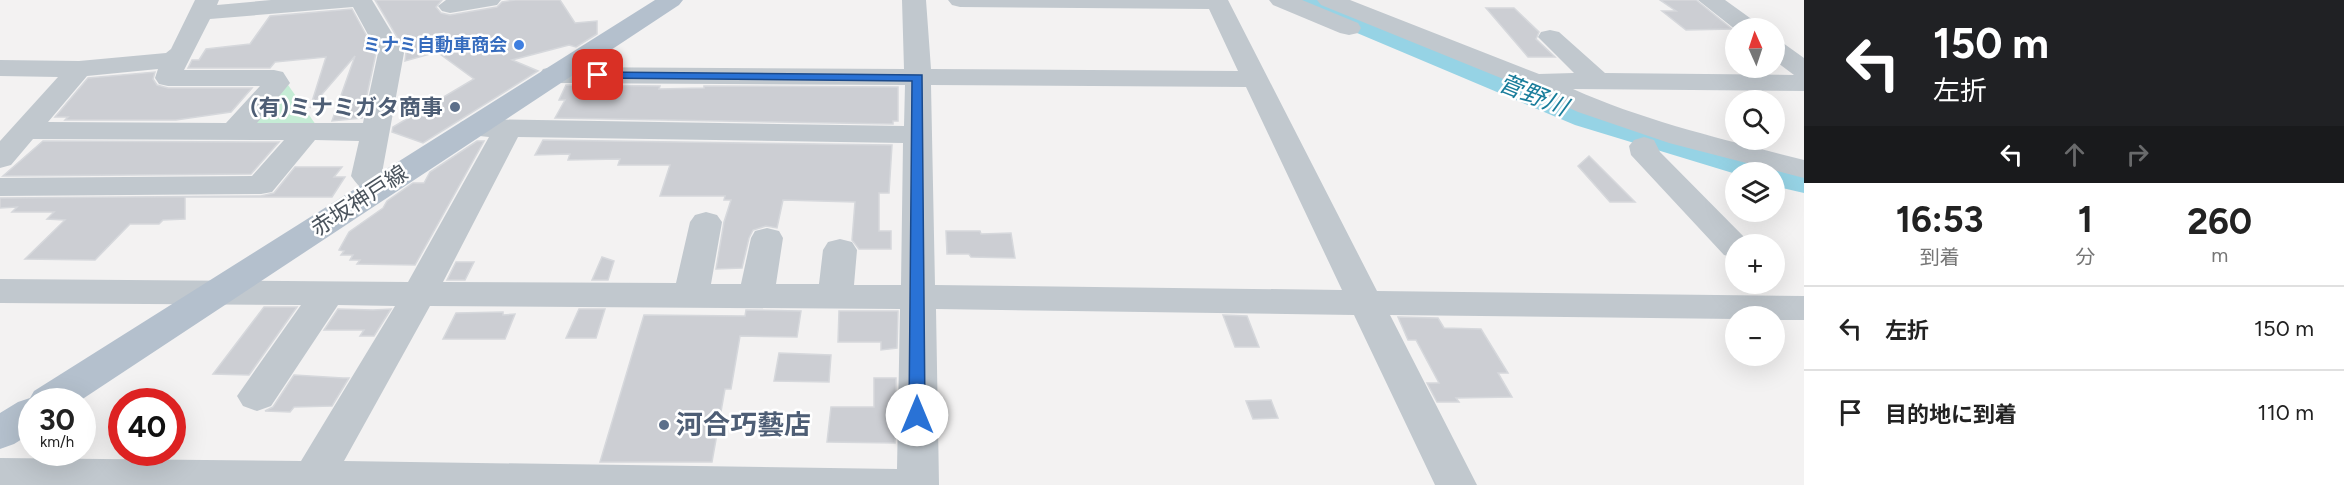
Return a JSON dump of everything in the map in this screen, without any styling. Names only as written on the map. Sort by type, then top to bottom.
[{"type":"main road","name":"赤坂神戸線","points":[[70,388],[671,0]]},
{"type":"main road","points":[[0,433],[18,421]]},
{"type":"street","points":[[236,130],[277,83],[273,78],[168,78],[174,60],[182,52],[204,6],[356,0],[362,2],[391,53],[366,177],[380,187]]},
{"type":"street","points":[[450,6],[489,0]]},
{"type":"street","points":[[914,0],[918,77],[916,297],[918,485]]},
{"type":"street","points":[[960,0],[1217,1],[1456,485]]},
{"type":"street","points":[[1281,0],[1644,146],[1725,169]]},
{"type":"street","points":[[1329,0],[1532,81],[1588,106],[1679,137],[1804,169]]},
{"type":"street","points":[[1377,0],[1392,25]]},
{"type":"street","points":[[1710,0],[1734,18]]},
{"type":"street","points":[[1550,37],[1598,81]]},
{"type":"street","points":[[1785,56],[1804,70]]},
{"type":"street","points":[[0,68],[79,69],[174,60]]},
{"type":"street","points":[[0,159],[79,69]]},
{"type":"street","points":[[552,75],[1255,80]]},
{"type":"street","points":[[1532,81],[1804,83]]},
{"type":"street","points":[[471,128],[917,135]]},
{"type":"street","points":[[311,482],[419,294],[508,129]]},
{"type":"street","points":[[25,130],[374,132]]},
{"type":"street","points":[[0,187],[261,185],[307,132]]},
{"type":"street","points":[[1644,146],[1646,155],[1725,236]]},
{"type":"street","points":[[1785,184],[1804,188]]},
{"type":"street","points":[[691,296],[706,222]]},
{"type":"street","points":[[756,296],[767,238]]},
{"type":"street","points":[[835,297],[840,250]]},
{"type":"street","points":[[0,291],[916,297],[1365,303],[1793,304]]},
{"type":"street","points":[[257,396],[327,294]]},
{"type":"street","points":[[0,475],[311,482],[893,485]]},
{"type":"green space","points":[[286,82],[316,125],[253,125]]},
{"type":"building","points":[[375,0],[442,0],[436,7],[441,13],[450,15],[497,7],[502,2],[515,0],[560,0],[575,23],[597,21],[597,34],[576,47],[569,45],[512,60],[538,71],[423,143],[392,132],[393,127],[474,79],[437,52],[405,61],[406,52]]},
{"type":"building","points":[[1660,0],[1696,0],[1725,23],[1725,29],[1686,30],[1662,11],[1676,11]]},
{"type":"building","points":[[1486,8],[1514,8],[1539,32],[1536,39],[1555,57],[1528,57]]},
{"type":"building","points":[[352,9],[376,53],[362,118],[332,121],[355,56],[310,108],[326,57],[275,62],[270,68],[188,68],[192,60],[199,60],[206,49],[250,44],[270,16]]},
{"type":"building","points":[[155,72],[153,79],[157,85],[168,88],[252,88],[231,112],[176,120],[65,120],[68,117],[55,117],[88,78]]},
{"type":"building","points":[[566,85],[660,86],[659,89],[704,88],[704,86],[898,87],[898,121],[893,121],[893,124],[555,118],[565,100],[559,100]]},
{"type":"building","points":[[543,140],[892,145],[889,193],[879,193],[879,231],[891,231],[891,249],[859,249],[852,240],[855,202],[783,200],[777,228],[766,226],[753,230],[742,268],[716,269],[724,222],[731,200],[724,200],[725,196],[660,196],[670,165],[618,165],[620,159],[568,160],[570,154],[535,155]]},
{"type":"building","points":[[43,141],[279,142],[251,174],[3,176]]},
{"type":"building","points":[[477,141],[484,141],[415,265],[357,264],[360,260],[350,260],[353,255],[341,255],[344,251],[339,250],[349,232],[413,183],[424,183],[430,172]]},
{"type":"building","points":[[1589,156],[1635,202],[1610,202],[1578,166]]},
{"type":"building","points":[[295,167],[342,167],[334,177],[345,177],[332,197],[185,197],[185,219],[163,220],[159,224],[130,224],[95,260],[25,259],[65,220],[47,219],[54,212],[12,212],[17,207],[0,208],[0,198],[261,196],[274,193]]},
{"type":"building","points":[[946,231],[980,231],[981,234],[1011,233],[1015,258],[947,254]]},
{"type":"building","points":[[602,257],[614,261],[608,280],[592,280]]},
{"type":"building","points":[[456,262],[474,262],[465,280],[447,280]]},
{"type":"building","points":[[264,307],[297,307],[249,375],[213,374]]},
{"type":"building","points":[[338,309],[391,309],[374,336],[360,336],[364,330],[324,330]]},
{"type":"building","points":[[579,309],[605,309],[596,338],[566,338]]},
{"type":"building","name":"河合巧藝店","points":[[746,310],[801,311],[797,337],[740,336],[731,389],[725,389],[712,462],[600,462],[644,315],[745,316]]},
{"type":"building","points":[[839,311],[898,311],[897,348],[881,350],[881,342],[838,342]]},
{"type":"building","points":[[503,312],[503,315],[515,314],[505,339],[443,339],[456,313]]},
{"type":"building","points":[[1223,315],[1247,316],[1259,347],[1235,347]]},
{"type":"building","points":[[1398,317],[1438,318],[1444,328],[1481,329],[1508,373],[1498,373],[1512,397],[1456,398],[1459,402],[1437,402],[1427,383],[1439,383],[1416,340],[1408,340]]},
{"type":"building","points":[[779,353],[831,355],[829,382],[774,381]]},
{"type":"building","points":[[294,375],[349,378],[332,406],[294,407],[290,412],[265,411],[273,407]]},
{"type":"building","points":[[874,378],[896,378],[895,443],[827,442],[831,407],[874,407]]},
{"type":"building","points":[[1271,400],[1278,418],[1253,419],[1246,401]]},
{"type":"waterway","name":"菅野川","points":[[1304,0],[1588,117],[1735,162]]},
{"type":"waterway","name":"菅野川","points":[[1785,177],[1804,181]]},
{"type":"place","name":"ミナミ自動車商会","points":[[519,45]]},
{"type":"place","name":"(有)ミナミガタ商事","points":[[455,107]]},
{"type":"place","name":"河合巧藝店","points":[[664,425]]},
{"type":"route","points":[[598,75],[918,77],[917,415]]}]
